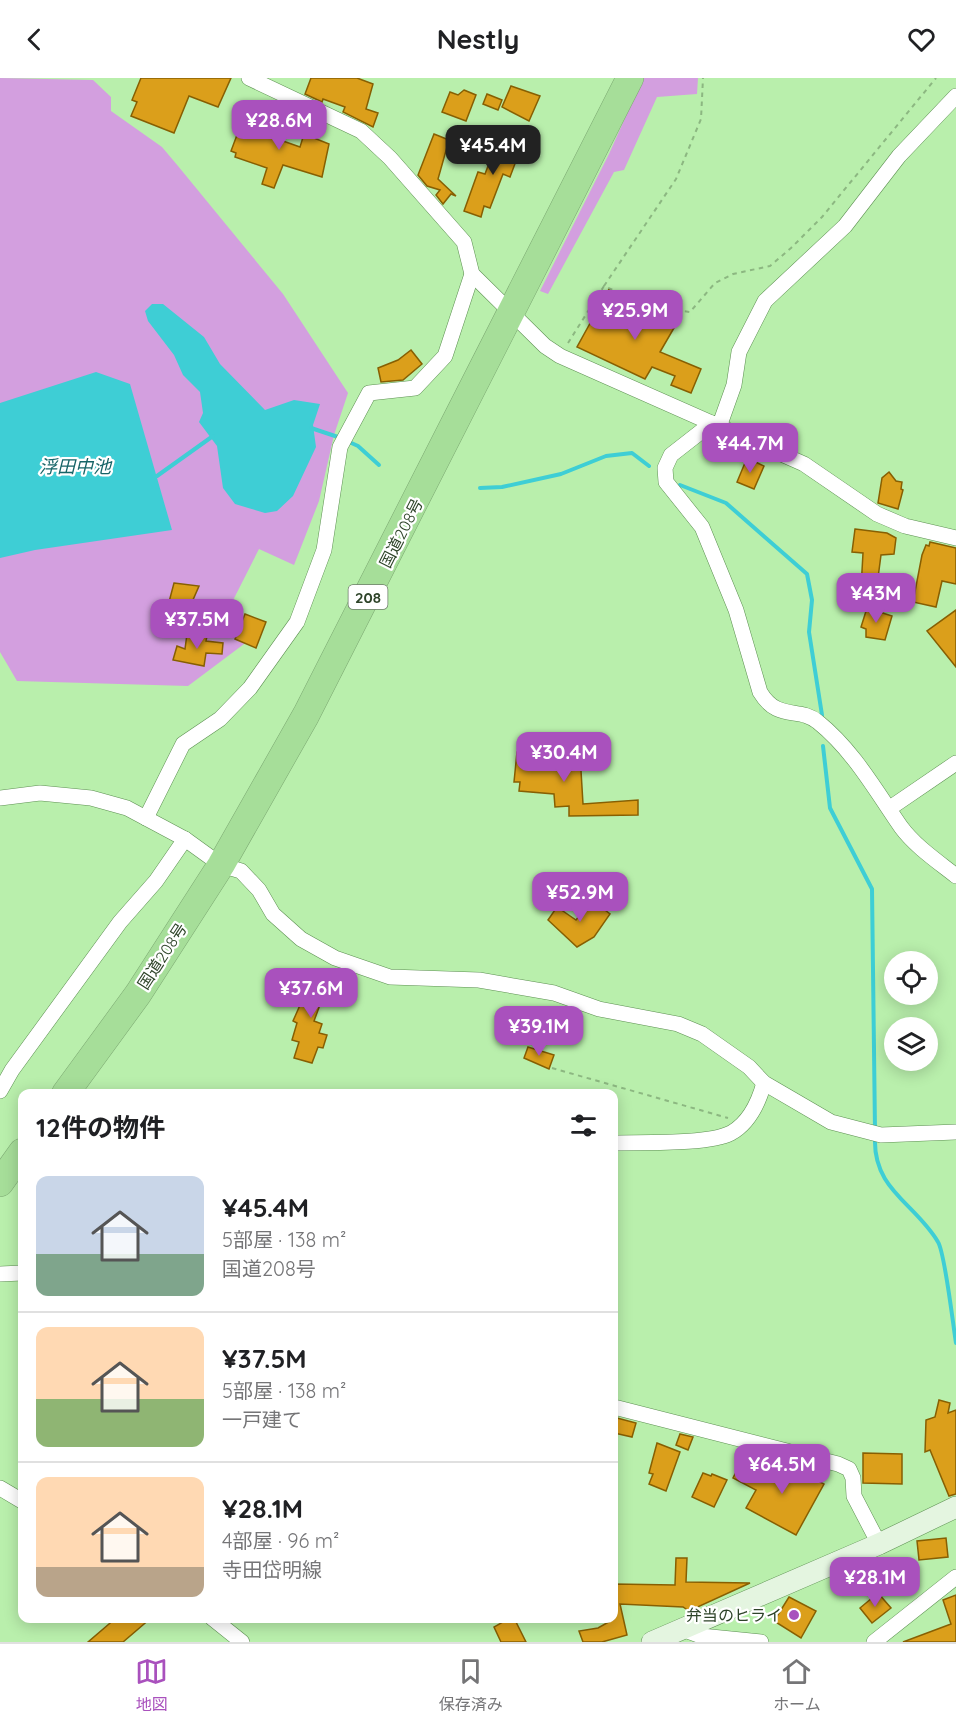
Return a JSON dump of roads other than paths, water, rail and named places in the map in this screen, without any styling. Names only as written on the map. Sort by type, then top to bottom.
[{"type":"highway","name":"国道208号","points":[[69,1089],[138,994],[221,865],[306,715],[513,313],[630,78]]},
{"type":"highway","points":[[0,1183],[18,1158]]},
{"type":"main road","points":[[652,1642],[879,1544],[956,1507]]},
{"type":"street","points":[[146,818],[183,744],[220,719],[250,688],[297,622],[324,550],[340,447],[347,431],[369,393],[415,388],[446,356],[472,274],[464,242],[390,158],[361,131],[249,78]]},
{"type":"street","points":[[956,96],[899,156],[845,226],[765,301],[739,352],[734,385],[715,425],[671,455],[665,468],[666,482],[702,527],[736,610],[760,692],[766,702],[777,710],[817,720],[847,752],[890,808],[902,828],[922,849],[956,876]]},
{"type":"street","points":[[472,274],[545,346],[560,356],[804,464],[877,514],[905,526],[956,538]]},
{"type":"street","points":[[890,808],[956,763]]},
{"type":"street","points":[[0,798],[40,793],[91,798],[127,808],[185,839],[221,865],[241,871],[259,890],[273,914],[301,939],[335,958],[390,977],[479,980],[554,993],[599,1010],[678,1024],[702,1034],[749,1067],[764,1083],[831,1122],[874,1134],[956,1132]]},
{"type":"street","points":[[0,1091],[12,1070],[120,922],[156,881],[185,839]]},
{"type":"street","points":[[618,1143],[731,1133],[744,1122],[759,1100],[764,1083]]},
{"type":"street","points":[[0,1274],[18,1274]]},
{"type":"street","points":[[618,1408],[849,1469],[854,1478],[854,1496],[879,1544]]},
{"type":"street","points":[[0,1488],[18,1499]]},
{"type":"street","points":[[874,1642],[956,1577]]},
{"type":"street","points":[[218,1623],[242,1642]]},
{"type":"street","points":[[682,1629],[701,1636],[761,1642]]},
{"type":"water","points":[[152,304],[163,304],[204,337],[220,364],[265,410],[294,400],[320,404],[313,425],[316,447],[293,496],[277,511],[265,513],[235,504],[223,488],[217,446],[199,422],[203,413],[200,392],[183,375],[174,355],[148,321],[145,311]]},
{"type":"water","name":"浮田中池","points":[[96,372],[130,384],[172,530],[35,550],[0,558],[0,403]]},
{"type":"waterway","points":[[311,428],[341,438]]},
{"type":"waterway","points":[[153,476],[157,476],[213,436]]},
{"type":"waterway","points":[[347,441],[358,446],[379,465]]},
{"type":"waterway","points":[[480,488],[502,487],[561,474],[606,456],[632,453],[649,466]]},
{"type":"waterway","points":[[680,485],[726,503],[807,574],[812,600],[809,632],[822,715]]},
{"type":"waterway","points":[[823,746],[830,808],[872,889],[875,1130]]},
{"type":"waterway","points":[[875,1138],[876,1156],[888,1183],[929,1228],[941,1249],[956,1343]]},
{"type":"place","name":"弁当のヒライ","points":[[794,1615]]}]
